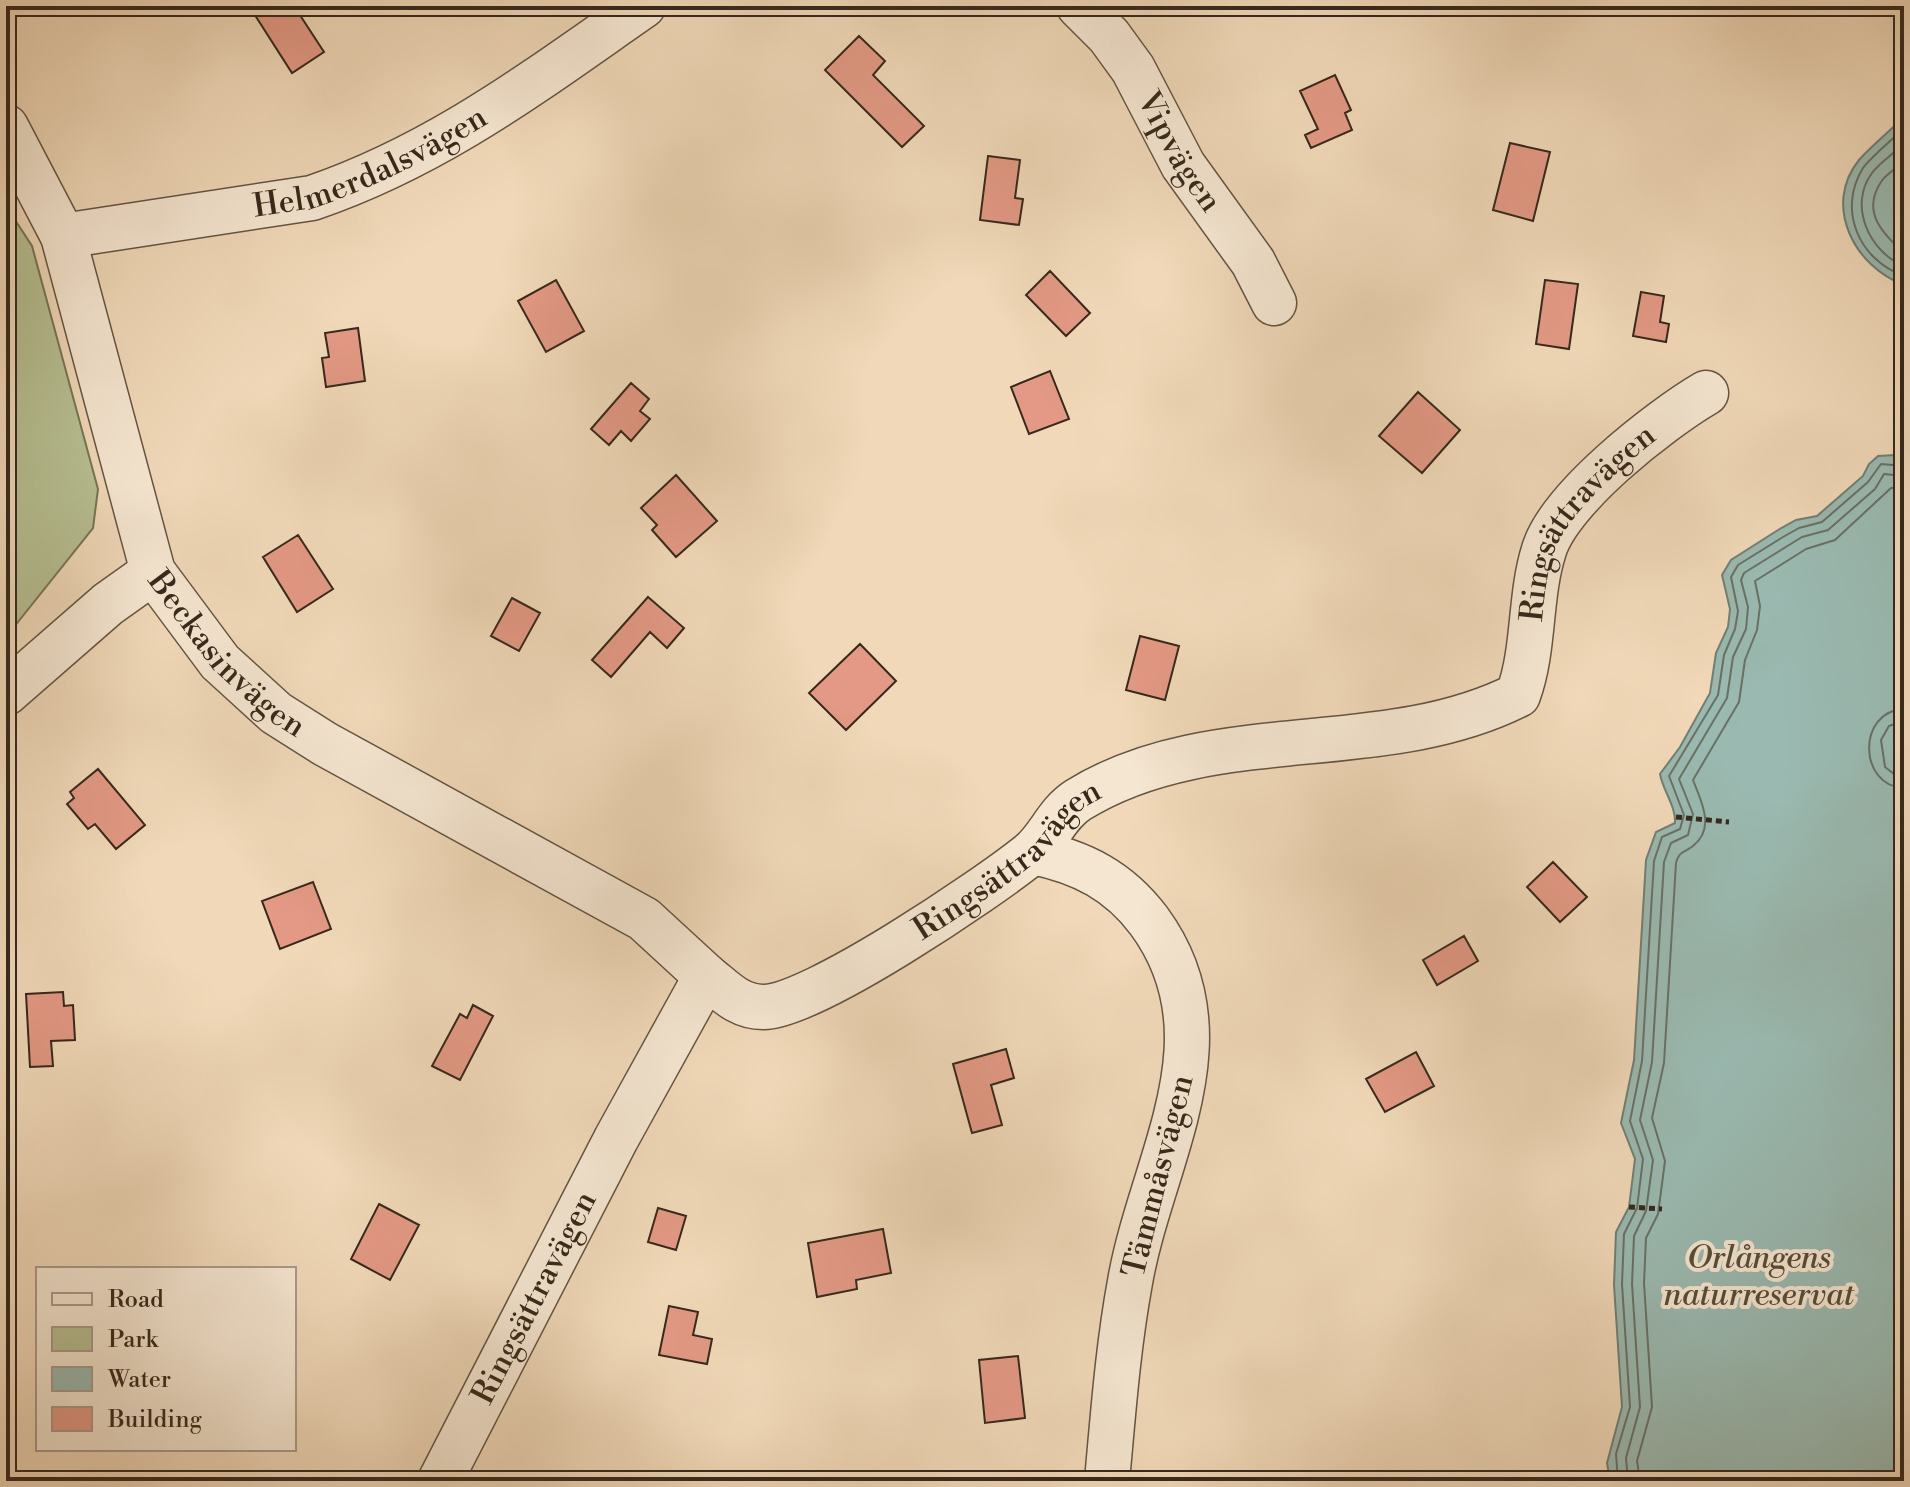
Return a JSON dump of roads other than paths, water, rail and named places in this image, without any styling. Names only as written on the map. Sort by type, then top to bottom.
[{"type":"street","name":"Helmerdalsvägen","points":[[63,236],[312,198],[349,185],[483,118],[643,6]]},
{"type":"street","name":"Vipvägen","points":[[1079,6],[1109,36],[1133,69],[1183,165],[1253,262],[1274,303]]},
{"type":"street","name":"Beckasinvägen","points":[[6,127],[63,236],[153,572],[220,662],[276,713],[325,744],[644,919],[706,976]]},
{"type":"street","name":"Ringsättravägen","points":[[440,1481],[616,1139],[706,976],[739,1003],[765,1008],[801,996],[934,922],[1033,852],[1054,821],[1075,802],[1136,772],[1188,758],[1412,727],[1499,705],[1518,695],[1526,674],[1544,549],[1562,518],[1640,439],[1706,393]]},
{"type":"street","points":[[6,693],[108,604],[153,572]]},
{"type":"street","name":"Tämmåsvägen","points":[[1033,852],[1067,858],[1095,870],[1138,905],[1164,941],[1174,965],[1183,995],[1188,1035],[1182,1098],[1130,1281],[1107,1481]]},
{"type":"water","points":[[1904,117],[1904,285],[1886,276],[1858,250],[1844,215],[1844,196],[1848,178],[1859,160]]},
{"type":"water","name":"Orlångens naturreservat","points":[[1896,455],[1904,461],[1904,735],[1899,742],[1900,799],[1904,808],[1904,1481],[1610,1481],[1607,1463],[1622,1407],[1614,1285],[1616,1232],[1629,1207],[1635,1159],[1621,1123],[1634,1060],[1646,860],[1656,832],[1675,823],[1674,811],[1660,774],[1680,747],[1710,693],[1716,653],[1728,627],[1730,609],[1722,575],[1731,560],[1796,520],[1817,516],[1863,476],[1878,456]]}]
